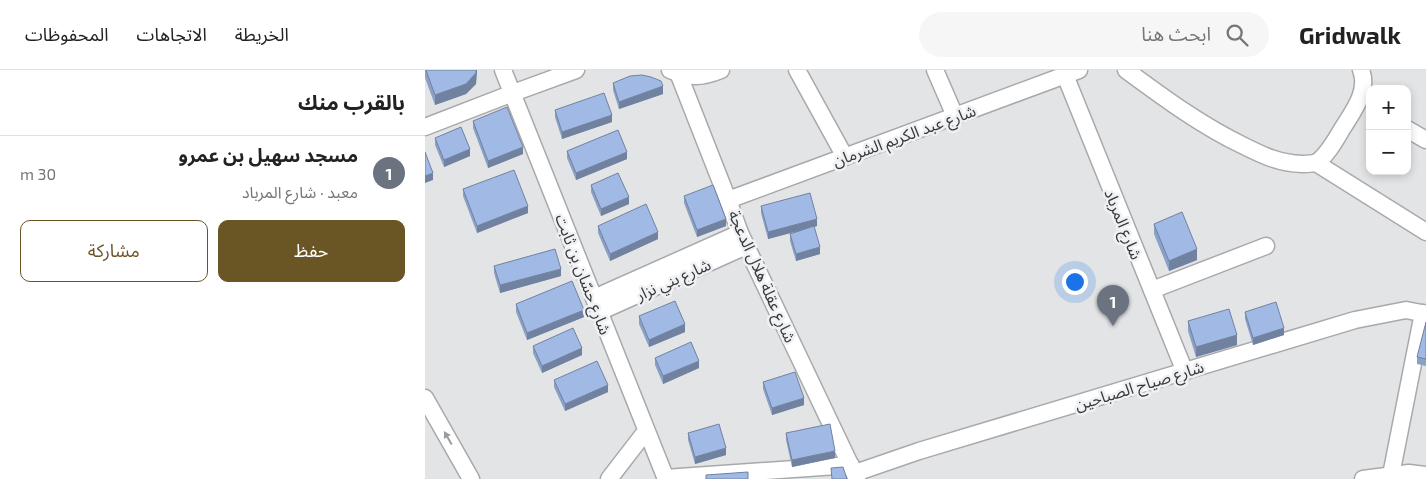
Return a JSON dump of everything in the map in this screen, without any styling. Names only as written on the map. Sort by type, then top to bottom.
[{"type":"street","name":"شارع حسّان بن ثابت","points":[[503,70],[665,478]]},
{"type":"street","points":[[425,127],[576,70]]},
{"type":"street","points":[[675,71],[695,77],[721,70]]},
{"type":"street","points":[[797,70],[845,156]]},
{"type":"street","points":[[935,70],[955,116]]},
{"type":"street","points":[[1127,70],[1195,119],[1226,138],[1273,160],[1293,163],[1316,163],[1426,232]]},
{"type":"street","points":[[1316,163],[1364,104],[1361,70]]},
{"type":"street","name":"شارع عقلة هلال الدعجة","points":[[675,71],[743,239],[854,472]]},
{"type":"street","name":"شارع عبد الكريم الشرمان","points":[[728,200],[955,116],[1047,75],[1072,72]]},
{"type":"street","name":"شارع المرباد","points":[[1072,72],[1110,189],[1185,372]]},
{"type":"street","points":[[1409,130],[1426,140]]},
{"type":"street","name":"شارع بني نزار","points":[[597,305],[743,239]]},
{"type":"street","points":[[1152,290],[1267,246]]},
{"type":"street","name":"شارع صياح الصباحين","points":[[665,478],[854,472],[1355,320],[1405,310],[1424,314]]},
{"type":"street","points":[[1391,475],[1424,314]]},
{"type":"street","points":[[425,398],[471,479]]},
{"type":"street","points":[[609,479],[647,431]]},
{"type":"street","points":[[1368,478],[1409,473],[1426,474]]},
{"type":"building","points":[[426,70],[476,70],[476,73],[466,84],[435,95]]},
{"type":"building","points":[[642,75],[661,81],[663,86],[619,102],[613,83],[630,76]]},
{"type":"building","points":[[604,93],[612,115],[562,132],[555,110]]},
{"type":"building","points":[[507,107],[523,147],[488,161],[473,121]]},
{"type":"building","points":[[461,127],[470,149],[444,160],[435,138]]},
{"type":"building","points":[[618,130],[627,152],[576,173],[567,151]]},
{"type":"building","points":[[425,152],[433,173],[425,176]]},
{"type":"building","points":[[514,170],[528,206],[477,226],[463,189]]},
{"type":"building","points":[[618,173],[629,197],[601,209],[591,185]]},
{"type":"building","points":[[713,185],[726,219],[697,230],[684,196]]},
{"type":"building","points":[[810,193],[817,219],[768,232],[761,206]]},
{"type":"building","points":[[646,204],[658,232],[610,254],[598,226]]},
{"type":"building","points":[[1182,212],[1197,249],[1169,261],[1154,224]]},
{"type":"building","points":[[814,226],[820,247],[796,254],[790,234]]},
{"type":"building","points":[[555,249],[561,269],[500,285],[494,266]]},
{"type":"building","points":[[572,281],[584,310],[527,333],[516,304]]},
{"type":"building","points":[[675,301],[685,324],[649,340],[639,316]]},
{"type":"building","points":[[1276,302],[1284,328],[1253,338],[1245,312]]},
{"type":"building","points":[[1229,309],[1237,335],[1196,347],[1188,321]]},
{"type":"building","points":[[1426,322],[1426,359],[1417,357]]},
{"type":"building","points":[[573,328],[582,348],[542,366],[533,346]]},
{"type":"building","points":[[691,342],[699,361],[663,376],[655,358]]},
{"type":"building","points":[[597,361],[608,385],[565,404],[554,380]]},
{"type":"building","points":[[795,372],[804,398],[772,408],[763,382]]},
{"type":"building","points":[[719,424],[726,448],[695,457],[688,433]]},
{"type":"building","points":[[830,424],[835,451],[792,460],[786,433]]},
{"type":"building","points":[[843,467],[847,479],[832,479],[831,468]]},
{"type":"building","points":[[748,472],[748,479],[706,479],[706,475]]},
{"type":"place","name":"مسجد سهيل بن عمرو","points":[[1113,326]]}]
